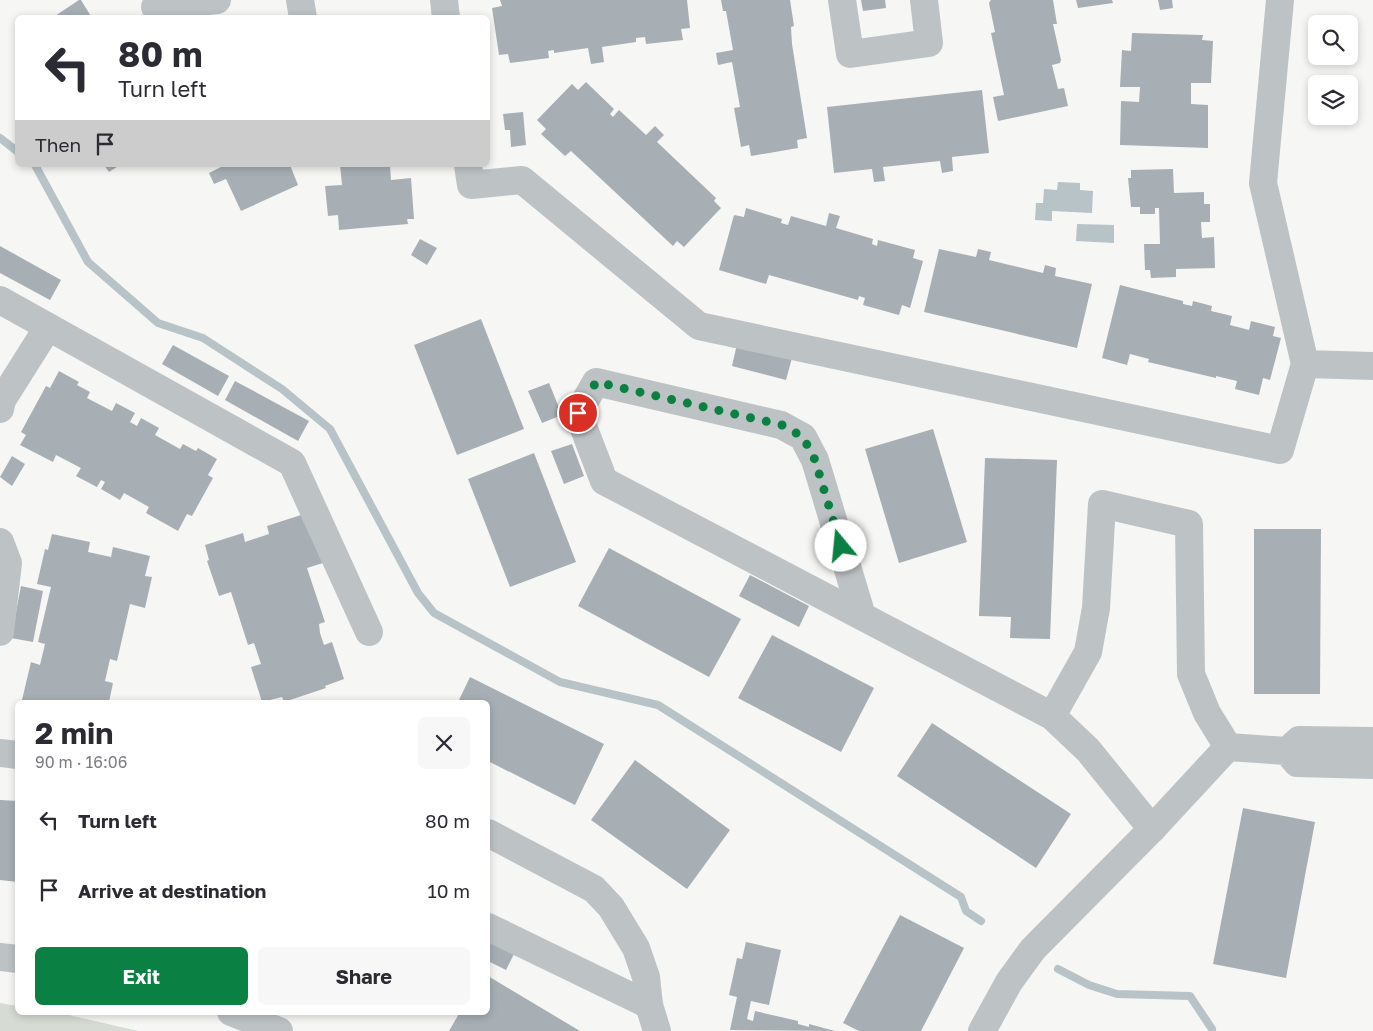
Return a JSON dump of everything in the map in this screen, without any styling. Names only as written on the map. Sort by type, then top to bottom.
[{"type":"street","points":[[155,8],[217,0]]},
{"type":"street","points":[[300,0],[302,15]]},
{"type":"street","points":[[444,0],[446,15]]},
{"type":"street","points":[[842,0],[850,54],[929,43],[924,0]]},
{"type":"street","points":[[468,167],[471,185],[522,180],[698,326],[1280,450],[1305,364],[1263,183],[1280,0]]},
{"type":"street","points":[[0,300],[292,463],[369,632]]},
{"type":"street","points":[[0,409],[2,400],[48,327]]},
{"type":"street","points":[[1305,364],[1373,366]]},
{"type":"street","points":[[862,616],[815,460],[803,437],[782,425],[596,382],[578,413],[604,481],[1052,716],[1088,750],[1152,829]]},
{"type":"street","points":[[1052,716],[1088,652],[1096,608],[1102,504],[1189,524],[1191,674],[1207,714],[1228,747]]},
{"type":"street","points":[[0,542],[8,563],[0,632]]},
{"type":"street","points":[[1228,747],[1287,751],[1299,740],[1373,741]]},
{"type":"street","points":[[982,1031],[1009,982],[1033,948],[1152,829],[1228,747]]},
{"type":"street","points":[[1287,751],[1297,764],[1373,765]]},
{"type":"street","points":[[0,753],[15,756]]},
{"type":"street","points":[[490,834],[594,889],[611,907],[636,948],[646,977],[649,1005],[657,1031]]},
{"type":"street","points":[[490,928],[649,1005]]},
{"type":"street","points":[[0,957],[15,959]]},
{"type":"street","points":[[239,1015],[279,1031]]},
{"type":"shaded area","points":[[1058,182],[1080,183],[1080,190],[1093,191],[1092,213],[1052,211],[1052,221],[1035,220],[1036,203],[1043,203],[1044,189],[1057,190]]},
{"type":"shaded area","points":[[1077,224],[1114,225],[1114,243],[1076,241]]},
{"type":"shaded area","points":[[0,1003],[15,1006],[15,1015],[69,1015],[138,1031],[0,1031]]},
{"type":"building","points":[[81,0],[90,15],[56,15]]},
{"type":"building","points":[[500,0],[687,0],[690,28],[681,29],[683,40],[646,44],[645,37],[636,38],[636,42],[602,47],[604,62],[591,64],[588,48],[554,53],[554,50],[548,51],[549,58],[510,63],[508,54],[499,55],[492,8],[502,6]]},
{"type":"building","points":[[721,0],[790,0],[794,26],[791,27],[792,44],[807,138],[797,140],[798,148],[751,156],[749,145],[741,147],[734,108],[740,107],[732,62],[718,65],[716,53],[733,50],[726,11],[723,11]]},
{"type":"building","points":[[861,0],[885,0],[886,8],[863,11]]},
{"type":"building","points":[[991,0],[1053,0],[1057,24],[1053,24],[1061,60],[1060,63],[1052,65],[1058,89],[1064,88],[1068,106],[998,121],[993,97],[1004,95],[991,33],[995,32],[989,3]]},
{"type":"building","points":[[1076,0],[1112,0],[1113,3],[1078,8]]},
{"type":"building","points":[[1158,0],[1172,0],[1173,8],[1160,10]]},
{"type":"building","points":[[1132,33],[1203,35],[1202,40],[1213,41],[1211,83],[1191,83],[1191,104],[1208,105],[1208,148],[1120,145],[1121,101],[1139,102],[1140,87],[1120,87],[1122,50],[1131,51]]},
{"type":"building","points":[[586,82],[614,109],[610,114],[613,117],[619,110],[646,135],[655,126],[664,135],[657,142],[716,198],[714,201],[721,208],[684,247],[677,241],[673,246],[571,151],[565,156],[541,134],[546,129],[537,120],[572,84],[578,90]]},
{"type":"building","points":[[982,90],[989,153],[952,157],[953,171],[942,173],[940,161],[883,167],[885,181],[874,182],[872,169],[834,173],[827,107]]},
{"type":"building","points":[[523,112],[526,145],[511,147],[510,130],[505,130],[503,114]]},
{"type":"building","points":[[105,167],[117,167],[109,172]]},
{"type":"building","points":[[221,167],[291,167],[298,185],[241,211],[226,179],[214,184],[209,173]]},
{"type":"building","points":[[340,167],[390,167],[391,180],[411,178],[414,219],[407,219],[408,224],[339,230],[338,215],[328,216],[325,186],[342,185]]},
{"type":"building","points":[[1173,169],[1174,193],[1204,192],[1204,204],[1210,204],[1210,222],[1201,222],[1202,238],[1214,237],[1215,268],[1176,269],[1176,277],[1151,278],[1150,270],[1145,270],[1144,244],[1160,244],[1159,208],[1155,208],[1155,214],[1140,214],[1140,207],[1131,207],[1128,178],[1131,178],[1131,170]]},
{"type":"building","points":[[746,208],[782,219],[781,223],[788,225],[791,216],[826,226],[829,213],[840,216],[836,228],[873,239],[872,244],[877,246],[878,240],[915,250],[913,258],[923,261],[910,308],[902,305],[899,315],[863,305],[865,298],[859,296],[858,300],[769,275],[766,284],[719,270],[734,215],[744,217]]},
{"type":"building","points":[[420,239],[437,248],[427,265],[411,255]]},
{"type":"building","points":[[0,246],[61,280],[50,300],[0,273]]},
{"type":"building","points":[[939,249],[976,257],[978,249],[991,252],[989,260],[1043,273],[1045,265],[1056,268],[1055,276],[1092,284],[1077,348],[924,312]]},
{"type":"building","points":[[1120,285],[1183,301],[1183,304],[1192,306],[1193,301],[1212,306],[1211,311],[1232,316],[1230,325],[1249,330],[1251,321],[1275,327],[1273,336],[1281,338],[1270,380],[1263,378],[1259,395],[1235,389],[1237,381],[1148,362],[1149,359],[1130,354],[1127,365],[1102,358]]},
{"type":"building","points":[[481,319],[524,429],[457,455],[414,345]]},
{"type":"building","points":[[737,344],[792,358],[786,380],[732,366]]},
{"type":"building","points":[[173,345],[229,376],[218,396],[162,364]]},
{"type":"building","points":[[59,371],[79,382],[77,385],[90,392],[87,398],[112,411],[116,403],[135,413],[130,422],[137,426],[141,418],[159,428],[155,435],[180,449],[183,444],[196,451],[198,448],[217,459],[208,475],[213,478],[192,516],[187,514],[178,531],[146,513],[149,507],[124,493],[120,500],[101,489],[105,482],[101,480],[97,487],[76,476],[81,468],[56,455],[53,462],[20,445],[26,435],[21,432],[46,386],[50,388]]},
{"type":"building","points":[[235,381],[309,421],[298,441],[225,400]]},
{"type":"building","points":[[549,383],[562,415],[542,423],[528,391]]},
{"type":"building","points":[[933,429],[967,542],[899,563],[865,449]]},
{"type":"building","points":[[572,444],[584,476],[564,484],[551,451]]},
{"type":"building","points":[[534,453],[576,562],[510,587],[468,479]]},
{"type":"building","points":[[12,456],[25,464],[12,486],[0,477]]},
{"type":"building","points":[[985,458],[1057,460],[1050,639],[1010,638],[1011,617],[979,616]]},
{"type":"building","points":[[304,514],[323,563],[307,568],[325,622],[319,624],[320,633],[324,645],[332,642],[344,679],[325,686],[326,688],[290,700],[283,700],[282,697],[261,700],[251,667],[261,664],[254,643],[248,645],[231,592],[219,596],[207,561],[209,560],[205,545],[243,533],[245,542],[269,534],[267,526]]},
{"type":"building","points":[[1254,529],[1321,529],[1320,694],[1254,694]]},
{"type":"building","points":[[52,534],[90,542],[88,552],[111,557],[113,547],[150,556],[145,576],[152,577],[145,608],[130,604],[117,661],[110,659],[105,681],[113,683],[109,700],[22,700],[31,662],[40,665],[45,644],[38,642],[51,587],[37,584],[45,549],[48,550]]},
{"type":"building","points":[[609,548],[741,619],[709,677],[578,606]]},
{"type":"building","points":[[750,575],[809,606],[799,627],[739,596]]},
{"type":"building","points":[[21,586],[43,591],[33,642],[11,638]]},
{"type":"building","points":[[772,635],[874,688],[841,752],[738,698]]},
{"type":"building","points":[[470,677],[604,744],[575,805],[490,762],[490,700],[459,700]]},
{"type":"building","points":[[932,723],[1071,814],[1036,868],[897,776]]},
{"type":"building","points":[[635,760],[730,830],[687,889],[591,820]]},
{"type":"building","points":[[0,800],[15,801],[15,882],[0,880]]},
{"type":"building","points":[[1243,808],[1315,822],[1286,978],[1213,964]]},
{"type":"building","points":[[900,915],[964,948],[921,1031],[859,1031],[843,1023]]},
{"type":"building","points":[[490,937],[516,950],[506,970],[490,962]]},
{"type":"building","points":[[746,942],[781,950],[769,1005],[751,1001],[747,1019],[753,1021],[755,1011],[798,1021],[798,1024],[809,1027],[809,1024],[835,1031],[730,1030],[737,997],[729,995],[737,958],[742,959]]},
{"type":"building","points":[[490,977],[580,1031],[449,1031],[458,1015],[490,1015]]},
{"type":"waterway","points":[[0,138],[15,150]]},
{"type":"waterway","points":[[36,167],[88,262],[158,323],[203,338],[282,389],[330,429],[418,593],[434,613],[560,682],[658,705],[961,897],[966,911],[981,921]]},
{"type":"waterway","points":[[1058,969],[1089,985],[1117,994],[1190,996],[1212,1029]]},
{"type":"route","points":[[578,413],[596,382],[782,425],[803,437],[815,460],[841,546]]}]
